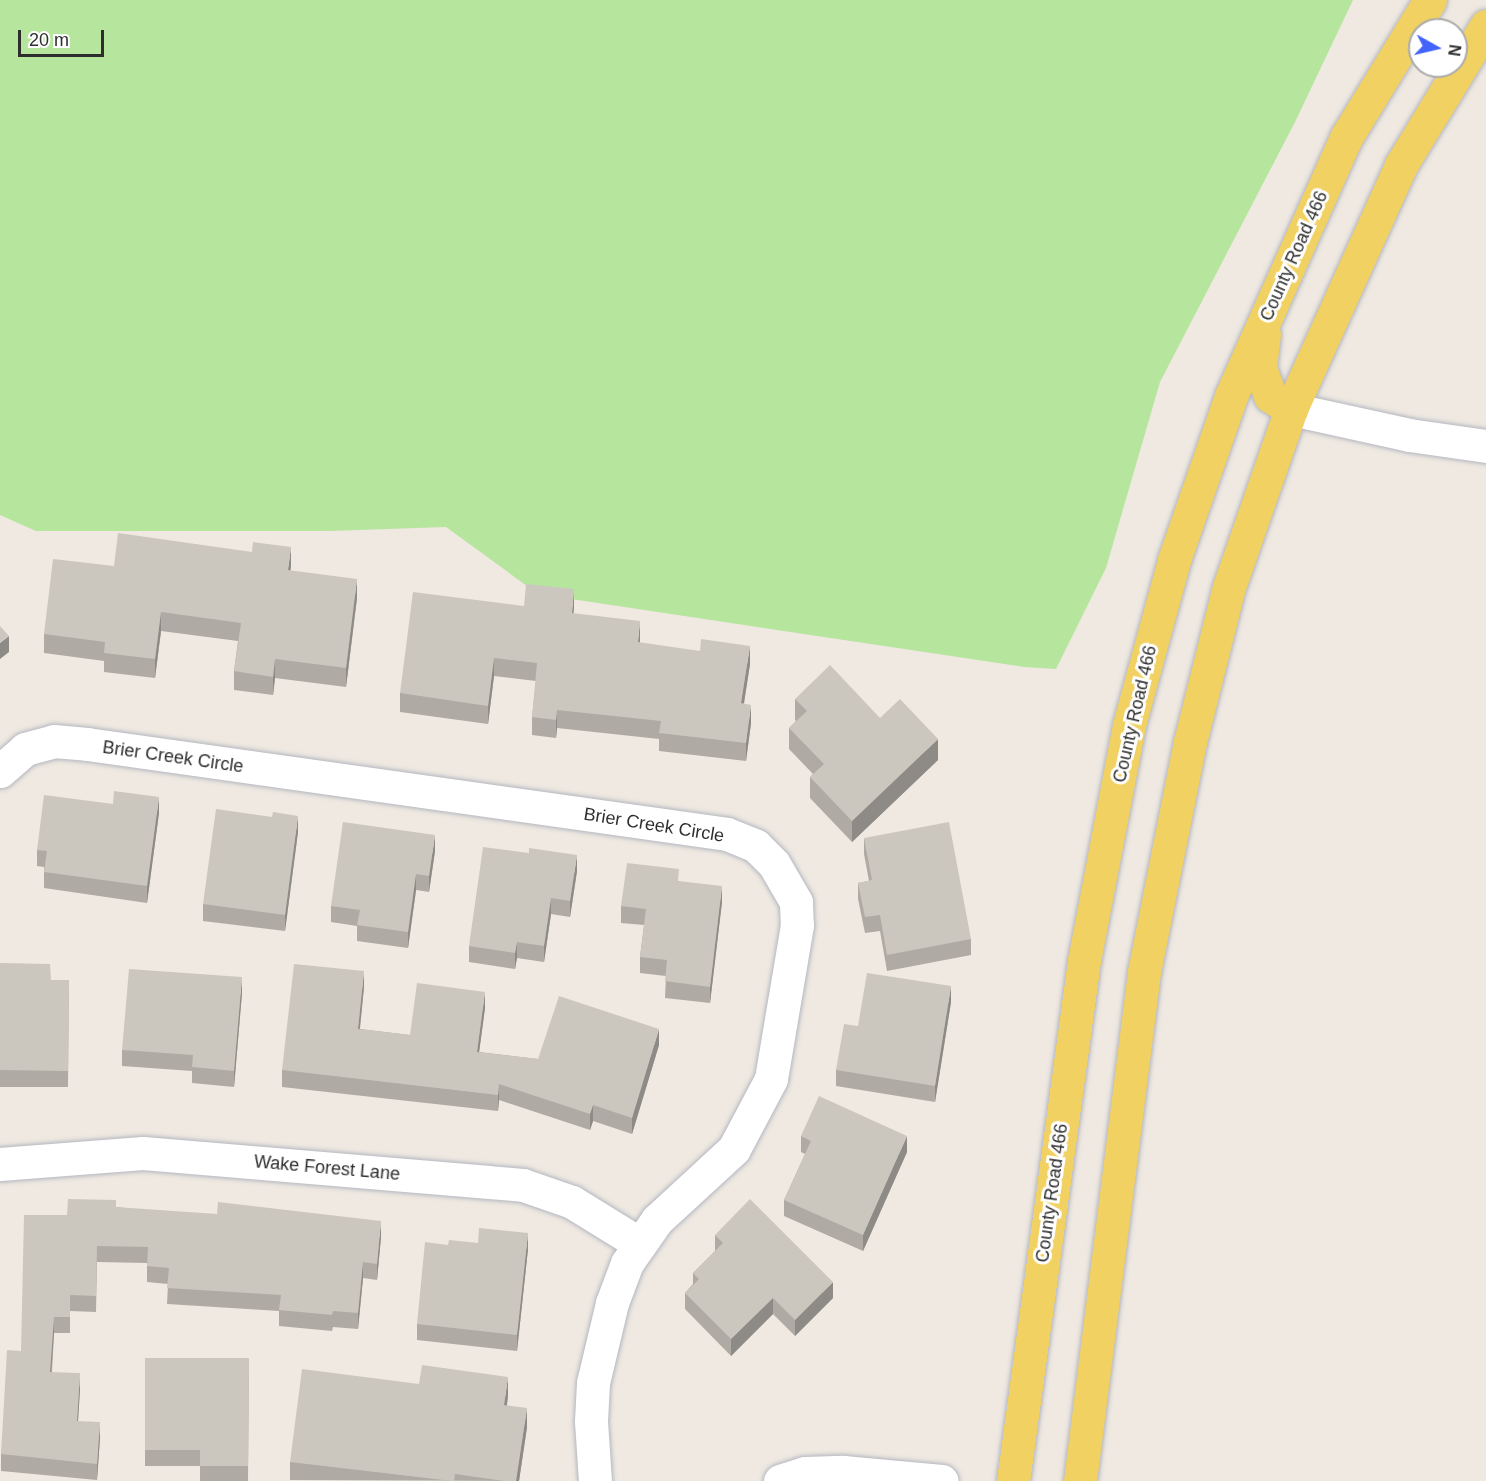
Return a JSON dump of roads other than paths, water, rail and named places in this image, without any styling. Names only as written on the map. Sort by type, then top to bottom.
[{"type":"main road","name":"County Road 466","points":[[1013,1481],[1084,961],[1129,725],[1174,560],[1231,396],[1347,136],[1430,0]]},
{"type":"main road","points":[[1080,1481],[1144,972],[1190,742],[1229,587],[1292,409],[1401,165],[1486,26]]},
{"type":"main road","points":[[1265,320],[1260,368],[1270,396],[1292,409]]},
{"type":"street","points":[[1292,409],[1409,435],[1486,446]]},
{"type":"street","name":"Brier Creek Circle","points":[[0,771],[25,749],[65,742],[726,834],[756,846],[774,864],[796,902],[797,924],[784,1018],[771,1079],[734,1149],[657,1220],[627,1263],[612,1304],[593,1383],[591,1421],[595,1481]]},
{"type":"street","name":"Wake Forest Lane","points":[[0,1164],[143,1153],[522,1185],[572,1202],[640,1244]]},
{"type":"street","points":[[780,1481],[805,1473],[843,1472],[942,1481]]}]
